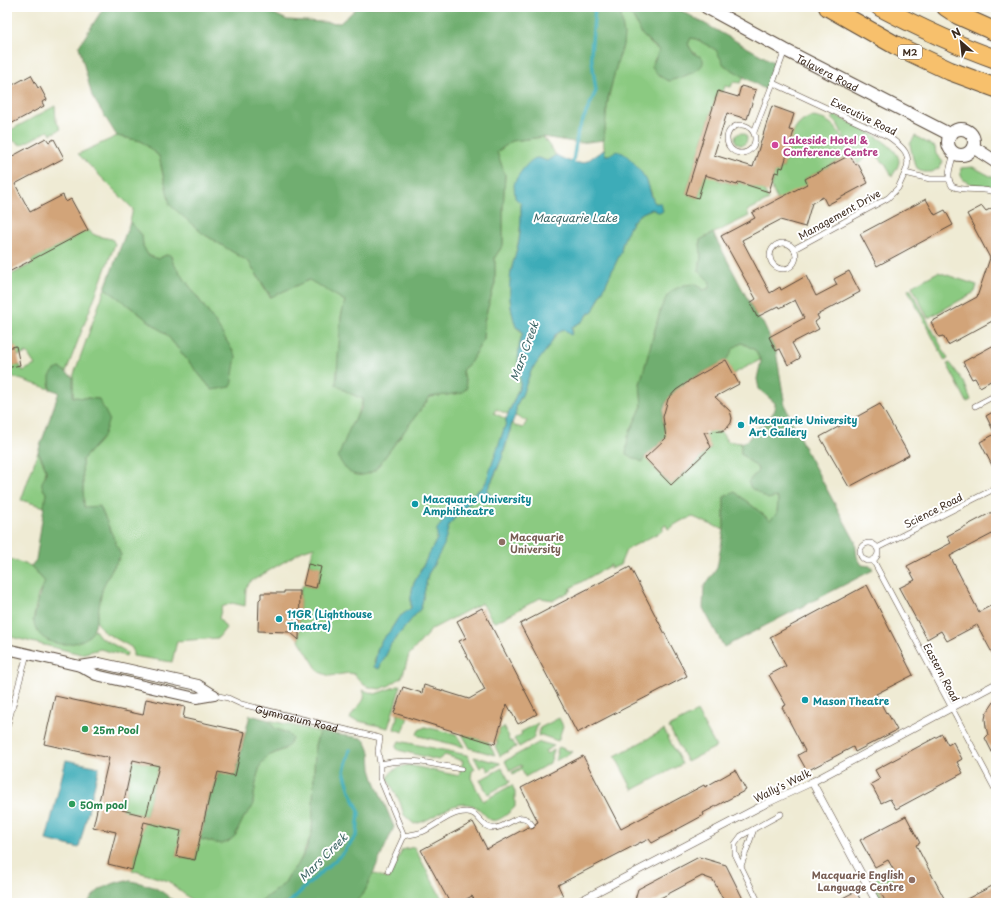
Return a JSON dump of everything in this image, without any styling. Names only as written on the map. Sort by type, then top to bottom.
[{"type":"highway","name":"M2","points":[[828,7],[902,48],[950,71],[996,88]]},
{"type":"highway","points":[[880,7],[918,27],[996,59]]},
{"type":"highway","points":[[946,7],[958,15],[996,32]]},
{"type":"street","name":"Talavera Road","points":[[706,7],[785,50],[951,135]]},
{"type":"street","points":[[957,130],[965,130],[969,132],[973,139],[973,147],[965,154],[958,155],[954,153],[948,142],[951,135],[957,130]]},
{"type":"street","points":[[973,147],[996,162]]},
{"type":"street","name":"Gymnasium Road","points":[[7,649],[80,666],[96,675],[196,698],[214,696]]},
{"type":"street","name":"Wally's Walk","points":[[576,903],[767,803],[812,782],[996,684]]},
{"type":"street","points":[[812,782],[877,903]]},
{"type":"lane","points":[[894,7],[918,27]]},
{"type":"lane","points":[[754,132],[750,128],[742,125],[734,127],[730,130],[727,138],[729,147],[736,153],[746,153],[750,150],[755,141],[754,132],[785,50]]},
{"type":"lane","name":"Executive Road","points":[[773,83],[889,137],[903,149],[906,154],[908,166],[906,173]]},
{"type":"lane","points":[[954,153],[948,179],[952,186],[960,189],[996,193]]},
{"type":"lane","points":[[906,173],[930,179],[948,179]]},
{"type":"lane","name":"Management Drive","points":[[794,249],[888,198],[898,188],[906,173]]},
{"type":"lane","name":"Management Drive","points":[[786,243],[794,249],[796,257],[792,266],[780,269],[772,264],[770,260],[770,251],[777,244],[786,243]]},
{"type":"lane","points":[[974,406],[996,395]]},
{"type":"lane","name":"Science Road","points":[[877,548],[996,488]]},
{"type":"lane","points":[[868,543],[873,544],[877,548],[878,554],[873,560],[867,561],[862,558],[860,553],[861,548],[868,543]]},
{"type":"lane","name":"Eastern Road","points":[[873,560],[996,791]]},
{"type":"lane","points":[[7,727],[27,654]]},
{"type":"lane","name":"Gymnasium Road","points":[[214,696],[228,698],[246,706],[380,738],[378,751],[380,764]]},
{"type":"lane","points":[[388,871],[404,836],[380,778],[380,764],[409,760],[461,769]]},
{"type":"lane","points":[[404,836],[421,832],[460,813],[472,813],[478,816],[486,827],[492,829],[505,826],[517,818],[524,818],[532,825]]},
{"type":"lane","points":[[759,903],[735,854],[735,844],[741,836],[781,814]]},
{"type":"lane","points":[[741,866],[754,829]]},
{"type":"green space","points":[[104,7],[260,7],[287,20],[340,23],[358,7],[675,7],[775,63],[766,90],[724,65],[716,50],[696,39],[691,38],[688,44],[696,55],[702,58],[703,64],[700,68],[690,74],[669,81],[659,75],[652,66],[659,50],[642,35],[634,19],[629,13],[624,13],[621,16],[624,35],[623,45],[608,98],[604,140],[580,143],[543,137],[512,141],[497,152],[505,175],[503,245],[495,257],[495,283],[484,321],[483,340],[470,363],[462,370],[467,387],[462,393],[430,397],[375,470],[363,475],[358,475],[353,474],[345,468],[338,457],[351,425],[361,409],[363,399],[336,385],[341,317],[345,301],[309,280],[271,297],[249,262],[202,233],[170,205],[159,156],[141,141],[117,136],[92,96],[79,46]]},
{"type":"green space","points":[[624,13],[629,13],[644,37],[659,50],[654,61],[669,81],[694,72],[697,55],[692,51],[688,44],[691,38],[717,50],[724,65],[744,76],[741,83],[733,82],[731,87],[725,86],[723,92],[718,91],[686,194],[698,198],[708,163],[722,168],[718,180],[737,185],[738,182],[764,190],[769,200],[747,211],[749,216],[700,240],[701,257],[699,271],[710,282],[709,288],[704,290],[694,284],[661,308],[640,384],[642,406],[628,436],[645,458],[671,485],[711,448],[705,436],[710,430],[721,432],[727,441],[741,443],[741,454],[757,467],[758,471],[748,482],[776,497],[778,500],[777,513],[770,520],[735,492],[724,497],[724,530],[693,517],[681,521],[668,529],[666,525],[662,527],[664,530],[626,550],[620,565],[610,569],[611,565],[569,589],[572,590],[554,600],[540,598],[496,622],[493,621],[482,603],[432,629],[409,655],[402,677],[381,689],[364,685],[354,674],[349,673],[330,676],[319,672],[299,640],[300,591],[303,585],[316,588],[321,568],[309,564],[314,547],[302,551],[250,582],[246,588],[245,606],[232,603],[222,607],[219,618],[226,628],[218,638],[177,641],[172,662],[133,656],[133,650],[131,647],[104,632],[96,621],[103,585],[121,555],[84,507],[82,460],[103,437],[99,399],[73,397],[73,377],[105,288],[166,334],[212,390],[215,322],[173,263],[172,257],[166,255],[158,259],[148,255],[143,246],[142,235],[130,222],[133,209],[78,154],[117,136],[141,141],[159,156],[164,180],[202,233],[249,262],[270,297],[309,279],[345,301],[341,317],[349,393],[363,399],[346,439],[368,474],[375,470],[430,397],[462,393],[467,387],[462,370],[470,363],[483,340],[484,321],[495,283],[495,257],[503,245],[505,175],[497,152],[512,141],[543,137],[556,155],[547,161],[538,158],[531,161],[516,180],[521,203],[521,220],[519,240],[511,271],[510,299],[516,327],[523,333],[519,344],[521,379],[507,414],[496,409],[494,413],[506,419],[506,423],[486,482],[483,487],[458,504],[438,529],[437,539],[413,585],[411,608],[398,618],[378,647],[374,662],[379,669],[390,645],[421,608],[428,574],[437,557],[449,525],[474,499],[482,498],[487,490],[500,462],[512,423],[515,426],[523,428],[527,421],[515,416],[517,404],[531,371],[559,331],[564,329],[573,332],[572,327],[583,321],[595,307],[621,252],[630,226],[641,214],[652,209],[654,211],[654,202],[651,192],[642,175],[609,155],[605,155],[604,133],[606,109],[611,85],[623,46],[621,16]]},
{"type":"green space","points":[[55,106],[56,121],[61,129],[51,134],[48,131],[21,145],[7,137],[7,132]]},
{"type":"green space","points":[[835,115],[873,134],[891,148],[897,155],[899,162],[892,176],[886,165],[876,155],[866,157],[858,164],[837,123],[832,119]]},
{"type":"green space","points":[[813,117],[833,125],[841,135],[850,155],[805,179],[810,189],[777,200],[771,186],[775,172],[779,173],[780,167],[783,168],[791,137],[799,124]]},
{"type":"green space","points":[[739,133],[743,133],[747,139],[743,145],[739,145],[735,141],[735,137]]},
{"type":"green space","points":[[915,136],[935,147],[936,154],[943,162],[939,168],[932,172],[924,172],[917,168],[913,159],[910,144]]},
{"type":"green space","points":[[973,167],[996,179],[996,188],[972,184],[963,179],[961,175],[961,168]]},
{"type":"green space","points":[[130,222],[142,235],[143,246],[148,255],[158,259],[170,254],[173,263],[215,322],[236,356],[231,387],[212,390],[166,334],[105,288]]},
{"type":"green space","points":[[88,230],[96,235],[112,239],[115,244],[66,372],[60,368],[49,384],[50,389],[10,376],[13,366],[20,365],[23,371],[35,365],[27,353],[18,356],[14,347],[9,318],[7,318],[7,277],[33,263],[31,260]]},
{"type":"green space","points":[[713,233],[757,317],[763,323],[776,351],[785,406],[806,451],[855,541],[857,557],[862,565],[870,566],[873,570],[724,647],[703,608],[704,587],[717,568],[724,530],[724,497],[735,492],[770,520],[777,513],[778,500],[776,497],[768,499],[751,488],[748,482],[758,471],[757,467],[741,454],[741,443],[747,441],[756,429],[766,423],[775,410],[775,403],[759,389],[757,379],[761,361],[755,350],[742,343],[733,349],[726,360],[686,382],[670,396],[665,404],[663,414],[664,424],[686,419],[645,457],[642,462],[626,454],[628,436],[642,406],[640,384],[661,308],[667,296],[673,290],[684,285],[694,284],[704,290],[709,288],[710,282],[699,271],[701,257],[700,240]]},
{"type":"green space","points":[[938,272],[977,285],[975,292],[928,318],[912,286]]},
{"type":"green space","points":[[910,288],[948,359],[945,361],[908,290]]},
{"type":"green space","points":[[742,343],[755,350],[760,360],[733,374],[726,360],[734,346]]},
{"type":"green space","points":[[950,363],[964,382],[971,400],[967,402],[947,364]]},
{"type":"green space","points":[[60,368],[73,377],[73,397],[99,399],[109,419],[103,437],[82,460],[84,507],[100,506],[121,555],[102,589],[97,617],[92,632],[83,640],[67,644],[58,644],[50,641],[37,631],[34,619],[40,594],[45,582],[31,566],[36,560],[46,493],[42,483],[46,470],[38,452],[59,392],[50,389],[50,376],[55,370]]},
{"type":"green space","points":[[38,452],[46,469],[43,489],[46,493],[45,507],[21,500]]},
{"type":"green space","points":[[7,558],[31,566],[45,582],[38,595],[33,621],[91,634],[94,629],[100,637],[125,651],[127,653],[126,656],[100,649],[81,654],[7,636]]},
{"type":"green space","points":[[401,685],[388,728],[350,719],[352,714],[362,703],[364,697],[363,690],[375,694]]},
{"type":"green space","points":[[697,712],[716,747],[687,762],[669,727]]},
{"type":"green space","points":[[398,714],[408,717],[403,732],[394,729]]},
{"type":"green space","points":[[250,715],[269,720],[274,728],[287,733],[292,738],[289,745],[284,749],[268,756],[261,764],[257,776],[252,808],[244,817],[235,836],[228,842],[221,844],[200,839],[210,794],[212,794],[218,772],[235,775]]},
{"type":"green space","points":[[559,718],[563,726],[558,741],[541,735],[538,736],[540,728]]},
{"type":"green space","points":[[269,720],[320,732],[315,745],[312,833],[300,861],[284,884],[258,903],[195,903],[168,881],[132,870],[144,822],[181,831],[176,856],[195,860],[200,839],[221,844],[235,836],[244,817],[252,808],[257,776],[261,764],[268,756],[285,749],[287,733],[274,728]]},
{"type":"green space","points":[[538,723],[533,739],[519,747],[514,739],[522,734],[521,732]]},
{"type":"green space","points":[[425,727],[456,734],[464,747],[419,736],[417,734],[419,730]]},
{"type":"green space","points":[[504,727],[510,742],[512,741],[516,747],[500,756],[495,746],[498,744],[496,740],[499,730]]},
{"type":"green space","points":[[664,730],[682,764],[633,790],[615,756]]},
{"type":"green space","points":[[320,732],[361,738],[365,740],[370,752],[371,769],[374,779],[394,827],[365,891],[356,902],[258,903],[284,884],[306,850],[312,833],[315,745]]},
{"type":"green space","points":[[462,734],[488,742],[495,755],[470,748]]},
{"type":"green space","points":[[399,741],[467,755],[475,769],[472,771],[471,778],[483,801],[512,785],[515,792],[515,807],[505,816],[497,820],[492,820],[474,806],[459,804],[414,824],[404,815],[400,802],[388,779],[390,773],[398,768],[408,765],[459,776],[463,761],[445,755],[438,760],[398,750],[396,747]]},
{"type":"green space","points":[[540,742],[554,746],[545,751],[547,754],[554,750],[550,763],[525,777],[522,770],[513,774],[512,772],[522,767],[521,765],[510,771],[505,761]]},
{"type":"green space","points":[[559,747],[572,752],[555,761],[558,748]]},
{"type":"green space","points":[[474,757],[500,764],[488,771],[485,765],[480,768]]},
{"type":"green space","points":[[133,760],[159,766],[146,816],[122,810]]},
{"type":"green space","points":[[502,768],[510,782],[488,794],[480,780]]},
{"type":"green space","points":[[414,847],[442,899],[447,897],[450,903],[354,903],[365,891],[372,873],[389,879],[402,850]]},
{"type":"green space","points":[[889,871],[893,878],[878,887],[886,903],[879,903],[869,885],[874,882],[873,880]]},
{"type":"green space","points":[[126,880],[153,887],[164,893],[176,903],[88,903],[99,890],[109,885]]},
{"type":"water","name":"Macquarie Lake","points":[[604,150],[605,155],[619,151],[631,160],[646,179],[655,203],[661,203],[663,211],[660,213],[652,209],[638,216],[633,222],[624,240],[621,252],[593,311],[589,313],[583,321],[572,327],[572,334],[570,335],[564,329],[555,335],[550,345],[531,371],[517,404],[515,416],[502,458],[487,491],[491,495],[487,503],[483,501],[481,497],[474,499],[449,525],[444,545],[428,574],[421,608],[390,645],[379,669],[374,667],[378,647],[382,640],[398,618],[411,608],[413,585],[437,539],[437,529],[458,504],[483,487],[486,482],[506,423],[506,419],[520,386],[518,358],[523,333],[516,327],[512,313],[510,293],[511,272],[519,241],[521,222],[521,203],[515,198],[515,182],[523,169],[534,159],[538,158],[547,161],[556,155],[571,162],[579,163],[587,161]]},
{"type":"water","name":"50m pool","points":[[66,760],[99,767],[79,848],[46,840]]},
{"type":"building","points":[[31,75],[47,100],[42,102],[44,106],[7,126],[7,88]]},
{"type":"building","points":[[741,86],[756,90],[747,119],[727,113],[714,155],[753,167],[772,106],[794,114],[789,130],[794,131],[783,168],[780,167],[779,173],[775,172],[769,192],[738,182],[737,185],[705,175],[698,198],[686,194],[718,91],[738,97]]},
{"type":"building","points":[[46,138],[49,142],[54,139],[64,158],[15,184],[30,212],[63,195],[66,202],[71,199],[88,230],[7,273],[7,159]]},
{"type":"building","points":[[850,155],[856,165],[858,164],[868,183],[827,205],[823,197],[812,203],[805,227],[780,220],[742,240],[770,293],[780,287],[781,290],[806,276],[816,296],[837,285],[834,279],[849,271],[860,292],[817,315],[819,319],[815,322],[819,329],[792,343],[800,358],[788,365],[780,349],[776,351],[769,337],[804,318],[795,300],[757,317],[750,303],[756,299],[721,236],[755,218],[752,213],[807,184],[805,179]]},
{"type":"building","points":[[926,199],[935,215],[945,210],[953,225],[877,266],[860,234]]},
{"type":"building","points":[[982,206],[986,211],[996,206],[996,319],[948,345],[943,336],[939,337],[931,322],[977,297],[990,258],[967,214]]},
{"type":"building","points":[[996,344],[996,378],[980,387],[975,378],[972,379],[963,362]]},
{"type":"building","points":[[16,346],[20,365],[7,368],[7,348]]},
{"type":"building","points":[[726,360],[739,384],[715,397],[730,411],[732,418],[731,423],[722,431],[704,432],[711,447],[671,485],[645,458],[666,438],[663,417],[668,399],[676,390],[688,381]]},
{"type":"building","points":[[880,404],[909,455],[849,487],[820,437]]},
{"type":"building","points":[[996,410],[996,473],[980,442],[995,434],[986,416]]},
{"type":"building","points":[[996,510],[996,532],[950,556],[979,612],[996,603],[996,660],[977,625],[947,641],[941,631],[927,639],[899,588],[915,580],[907,566],[951,543],[947,536]]},
{"type":"building","points":[[308,564],[321,567],[316,588],[303,585]]},
{"type":"building","points":[[630,567],[687,676],[577,733],[520,624]]},
{"type":"building","points":[[867,585],[913,675],[876,694],[897,730],[855,752],[853,747],[807,771],[798,755],[805,751],[782,707],[786,705],[769,675],[786,666],[770,637]]},
{"type":"building","name":"11GR (Lighthouse Theatre)","points":[[284,591],[300,591],[299,640],[290,632],[258,631],[259,600],[261,598],[261,593],[284,593]]},
{"type":"building","points":[[482,608],[537,714],[518,724],[507,704],[495,744],[394,713],[403,687],[422,693],[424,685],[469,699],[485,690],[459,641],[466,638],[457,621]]},
{"type":"building","points":[[55,696],[143,715],[146,699],[185,707],[183,718],[245,732],[235,776],[218,772],[212,795],[210,794],[195,860],[176,856],[181,831],[144,822],[132,870],[108,864],[116,832],[93,827],[109,758],[44,744]],"holes":[[[133,760],[159,766],[146,816],[122,810]]]},
{"type":"building","points":[[996,699],[996,760],[985,738],[988,735],[985,719],[986,714]]},
{"type":"building","points":[[942,734],[948,745],[953,742],[962,759],[957,762],[963,773],[896,809],[890,799],[881,803],[871,784],[880,779],[875,770]]},
{"type":"building","points":[[583,756],[621,829],[704,785],[705,787],[735,770],[746,790],[652,843],[649,839],[641,842],[558,885],[563,896],[549,903],[490,903],[488,899],[481,903],[476,903],[472,896],[459,903],[450,903],[421,850],[473,822],[487,849],[528,827],[531,829],[534,828],[538,822],[521,788]]},
{"type":"building","points":[[906,816],[920,843],[916,845],[944,898],[935,903],[886,903],[878,887],[897,876],[888,860],[875,867],[860,840]]},
{"type":"building","points":[[699,857],[726,865],[745,903],[725,903],[713,880],[702,876],[651,903],[634,903],[638,889]]},
{"type":"building","points":[[996,884],[996,903],[959,903]]},
{"type":"building","points":[[856,891],[862,903],[833,903]]},
{"type":"waterway","name":"Mars Creek","points":[[572,166],[578,131],[596,91],[591,53],[595,7]]},
{"type":"waterway","name":"Mars Creek","points":[[289,903],[342,854],[357,835],[359,811],[350,791],[344,771],[350,750]]},
{"type":"place","name":"Lakeside Hotel & Conference Centre","points":[[775,145]]},
{"type":"place","name":"Macquarie University Art Gallery","points":[[741,425]]},
{"type":"place","name":"Macquarie University Amphitheatre","points":[[415,504]]},
{"type":"place","name":"Macquarie University","points":[[502,542]]},
{"type":"place","name":"11GR (Lighthouse Theatre)","points":[[279,619]]},
{"type":"place","name":"Mason Theatre","points":[[805,700]]},
{"type":"place","name":"25m Pool","points":[[85,729]]},
{"type":"place","name":"50m pool","points":[[72,804]]},
{"type":"place","name":"Macquarie English Language Centre","points":[[912,880]]}]
